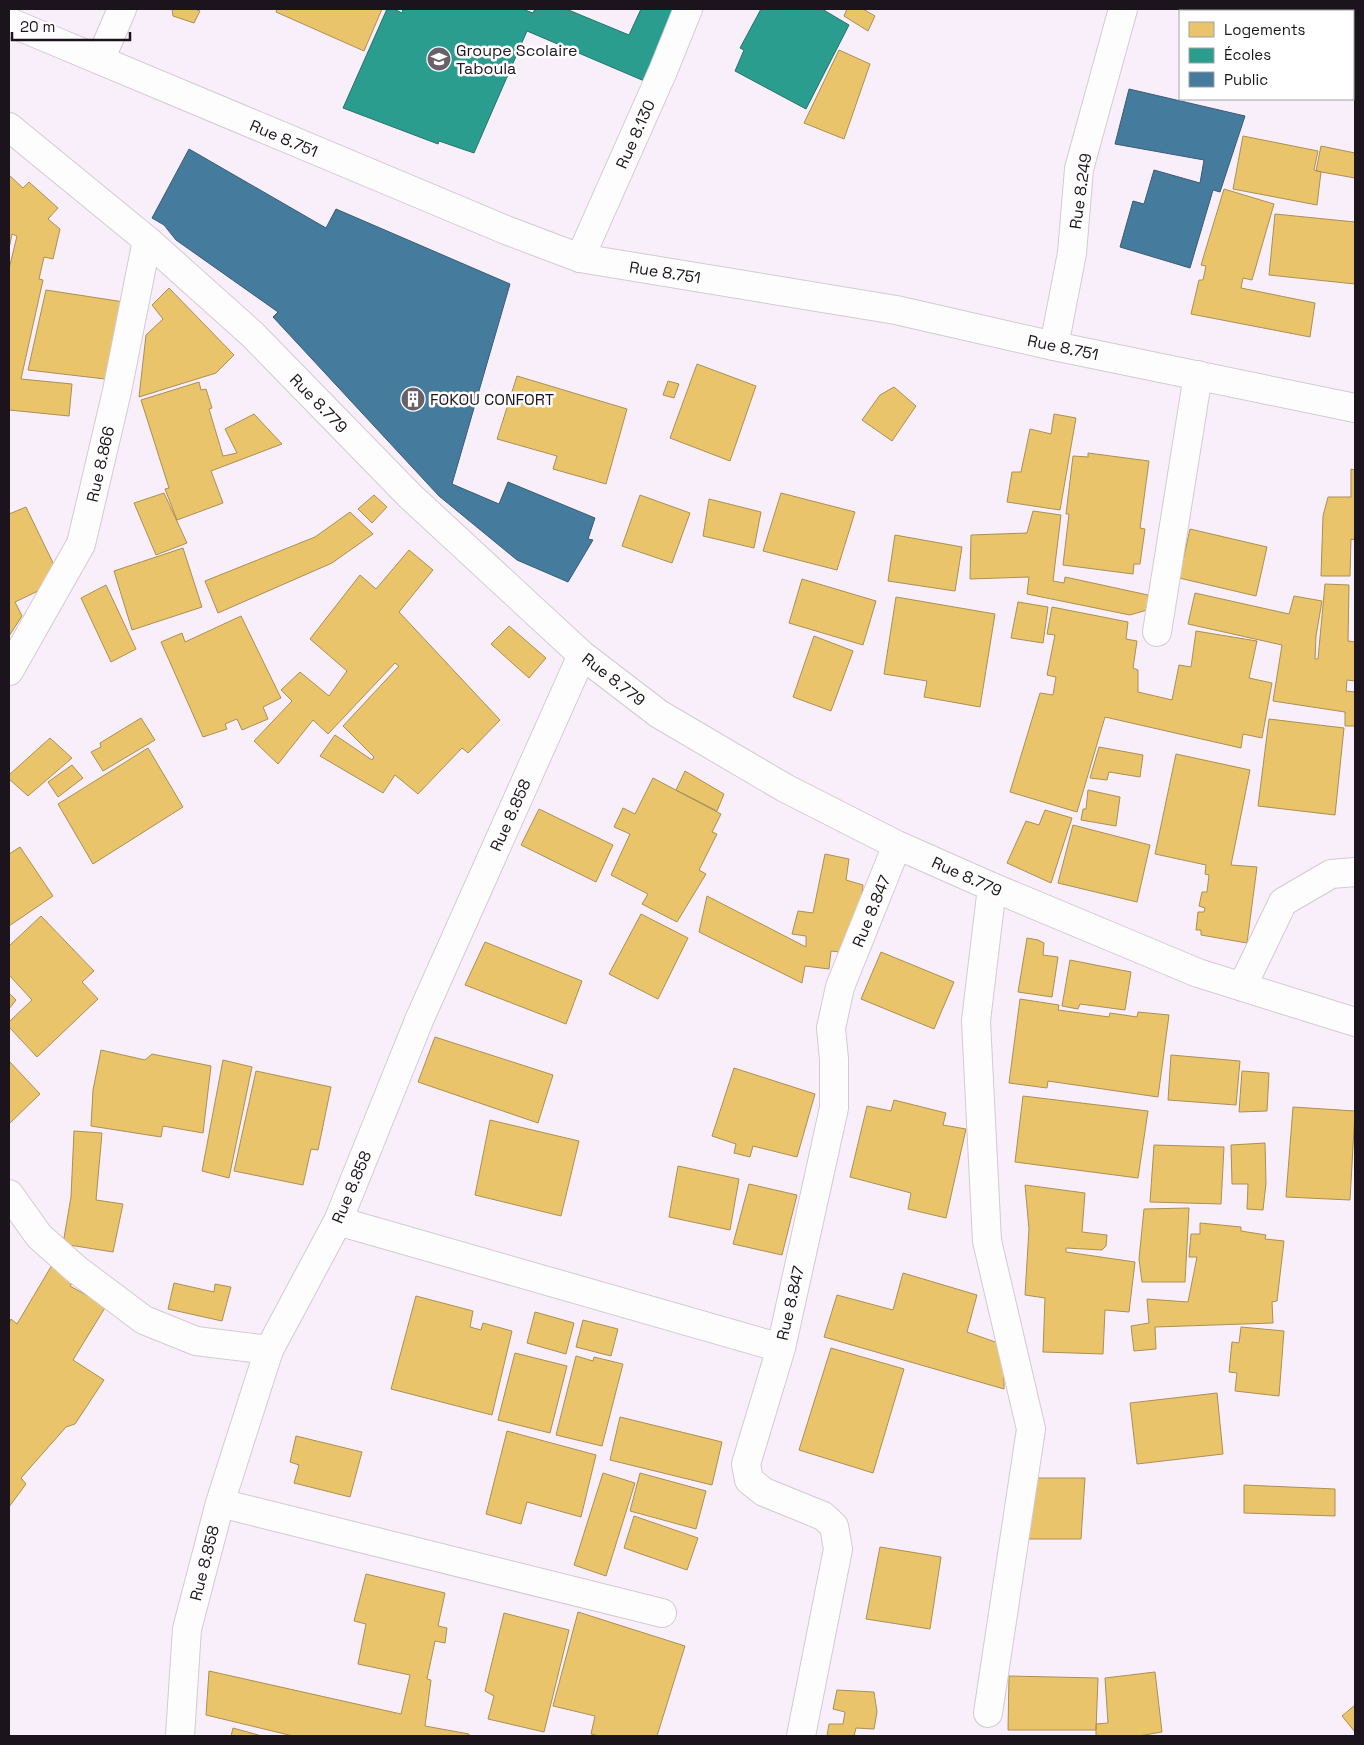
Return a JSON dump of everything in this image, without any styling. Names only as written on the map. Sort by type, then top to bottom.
[{"type":"street","points":[[100,60],[122,9]]},
{"type":"street","name":"Rue 8.130","points":[[580,258],[663,71],[688,9]]},
{"type":"street","name":"Rue 8.249","points":[[1054,346],[1072,253],[1079,169],[1123,9]]},
{"type":"street","name":"Rue 8.751","points":[[9,22],[506,230],[580,258],[896,310],[1054,346],[1355,408]]},
{"type":"street","name":"Rue 8.779","points":[[9,127],[147,240],[252,334],[410,496],[582,655],[659,714],[785,788],[897,845],[1198,973],[1355,1022]]},
{"type":"street","name":"Rue 8.866","points":[[9,671],[81,544],[117,391],[147,240]]},
{"type":"street","points":[[1157,632],[1198,375]]},
{"type":"street","name":"Rue 8.858","points":[[180,1736],[187,1629],[220,1503],[269,1350],[338,1221],[420,1018],[582,655]]},
{"type":"street","name":"Rue 8.847","points":[[338,1221],[781,1348],[834,1108],[834,1059],[831,1028],[838,995],[897,845]]},
{"type":"street","points":[[1242,987],[1283,902],[1331,874],[1355,872]]},
{"type":"street","points":[[988,1714],[1031,1429],[987,1240],[976,1021],[992,887]]},
{"type":"street","points":[[9,1194],[39,1236],[76,1269],[144,1320],[196,1341],[269,1350]]},
{"type":"street","points":[[781,1348],[746,1464],[749,1480],[764,1492],[823,1516],[834,1526],[838,1548],[801,1736]]},
{"type":"street","points":[[220,1503],[662,1613]]},
{"type":"building: Logements","points":[[172,9],[195,9],[200,11],[194,23],[173,16]]},
{"type":"building: Logements","points":[[277,9],[382,9],[364,51],[276,12]]},
{"type":"building: Logements","points":[[847,9],[863,9],[875,16],[868,31],[844,16]]},
{"type":"building: Logements","points":[[1203,9],[1266,9],[1266,10]]},
{"type":"building: Logements","points":[[839,50],[870,64],[844,139],[804,123]]},
{"type":"building: Logements","points":[[1243,136],[1318,151],[1314,170],[1321,172],[1317,205],[1233,189]]},
{"type":"building: Logements","points":[[1321,146],[1355,153],[1355,178],[1316,171]]},
{"type":"building: Logements","points":[[9,175],[23,188],[29,182],[58,208],[48,219],[60,229],[53,259],[44,257],[39,279],[43,280],[21,379],[72,384],[69,416],[9,410],[9,269],[17,236],[12,234],[9,249]]},
{"type":"building: Logements","points":[[1224,189],[1274,204],[1252,280],[1243,278],[1241,288],[1315,303],[1310,337],[1191,314],[1199,280],[1203,280],[1206,266],[1201,265]]},
{"type":"building: Logements","points":[[1275,214],[1355,222],[1355,284],[1269,275]]},
{"type":"building: Logements","points":[[169,288],[234,355],[216,373],[139,397],[146,335],[163,319],[152,305]]},
{"type":"building: Logements","points":[[46,290],[124,302],[105,379],[28,370]]},
{"type":"building: Logements","points":[[697,364],[756,386],[730,461],[670,438]]},
{"type":"building: Logements","points":[[517,376],[627,409],[606,484],[553,469],[557,456],[497,439]]},
{"type":"building: Logements","points":[[668,381],[679,384],[674,398],[663,395]]},
{"type":"building: Logements","points":[[199,382],[201,390],[206,389],[212,408],[209,409],[223,456],[237,453],[225,429],[254,414],[282,444],[211,471],[223,503],[177,520],[165,489],[169,488],[141,400]]},
{"type":"building: Logements","points":[[894,387],[916,406],[892,441],[862,420],[880,395]]},
{"type":"building: Logements","points":[[1054,414],[1076,418],[1060,510],[1007,502],[1012,472],[1021,472],[1030,429],[1051,434]]},
{"type":"building: Logements","points":[[1088,453],[1149,461],[1140,528],[1145,529],[1140,564],[1134,564],[1133,574],[1063,565],[1069,514],[1066,514],[1073,456],[1088,457]]},
{"type":"building: Logements","points":[[1351,469],[1355,470],[1355,540],[1351,539],[1350,576],[1321,576],[1323,516],[1328,497],[1351,497]]},
{"type":"building: Logements","points":[[164,493],[187,543],[156,555],[134,503]]},
{"type":"building: Logements","points":[[781,493],[855,512],[837,570],[763,551]]},
{"type":"building: Logements","points":[[374,495],[387,507],[372,523],[358,509]]},
{"type":"building: Logements","points":[[640,495],[690,513],[672,563],[622,546]]},
{"type":"building: Logements","points":[[709,499],[761,512],[754,548],[703,536]]},
{"type":"building: Logements","points":[[26,507],[55,567],[38,591],[15,602],[22,616],[9,636],[9,514]]},
{"type":"building: Logements","points":[[1033,511],[1061,515],[1053,581],[1064,583],[1065,577],[1148,595],[1147,610],[1130,615],[1027,594],[1029,577],[970,579],[971,535],[1027,533]]},
{"type":"building: Logements","points":[[350,512],[373,534],[332,563],[218,613],[205,581],[315,537]]},
{"type":"building: Logements","points":[[1190,529],[1267,547],[1256,596],[1179,578]]},
{"type":"building: Logements","points":[[895,535],[962,547],[955,591],[888,581]]},
{"type":"building: Logements","points":[[183,548],[202,607],[132,630],[114,571]]},
{"type":"building: Logements","points":[[409,550],[433,570],[399,612],[500,720],[468,753],[462,748],[418,794],[395,775],[383,793],[320,756],[335,735],[372,760],[374,757],[343,726],[399,666],[395,663],[328,734],[313,720],[278,764],[254,741],[292,701],[281,690],[300,672],[329,696],[347,671],[310,639],[360,575],[376,589]]},
{"type":"building: Logements","points":[[802,579],[876,601],[863,645],[789,623]]},
{"type":"building: Logements","points":[[1325,584],[1349,585],[1348,641],[1355,642],[1355,681],[1347,680],[1346,691],[1355,692],[1355,726],[1345,726],[1345,712],[1273,701],[1282,645],[1188,624],[1195,593],[1289,614],[1294,596],[1322,601],[1316,636],[1315,659],[1318,659]]},
{"type":"building: Logements","points":[[106,585],[136,649],[111,662],[81,598]]},
{"type":"building: Logements","points":[[896,597],[995,614],[980,707],[924,697],[927,681],[884,674]]},
{"type":"building: Logements","points":[[1018,602],[1048,607],[1043,643],[1011,638]]},
{"type":"building: Logements","points":[[1052,607],[1128,622],[1126,639],[1137,641],[1133,668],[1138,670],[1138,692],[1172,700],[1179,665],[1191,667],[1196,631],[1257,641],[1249,678],[1272,683],[1262,738],[1243,734],[1241,748],[1105,717],[1077,812],[1010,792],[1040,693],[1053,695],[1056,677],[1047,675],[1055,635],[1047,634]]},
{"type":"building: Logements","points":[[241,616],[281,698],[263,707],[268,719],[242,730],[237,719],[225,724],[227,729],[203,737],[161,642],[182,633],[185,642]]},
{"type":"building: Logements","points":[[509,626],[546,658],[529,678],[491,644]]},
{"type":"building: Logements","points":[[814,636],[853,651],[831,711],[793,697]]},
{"type":"building: Logements","points":[[141,718],[155,740],[103,771],[91,752],[101,747],[100,743]]},
{"type":"building: Logements","points":[[1269,719],[1344,728],[1335,815],[1258,806]]},
{"type":"building: Logements","points":[[50,738],[72,758],[28,796],[9,779],[9,775]]},
{"type":"building: Logements","points":[[1099,747],[1143,755],[1140,777],[1109,772],[1107,780],[1090,778]]},
{"type":"building: Logements","points":[[148,748],[183,807],[93,864],[58,804]]},
{"type":"building: Logements","points":[[1176,754],[1250,770],[1231,865],[1257,867],[1247,943],[1201,935],[1201,930],[1196,930],[1198,912],[1204,912],[1205,908],[1199,906],[1202,892],[1207,892],[1209,875],[1205,874],[1206,865],[1155,854]]},
{"type":"building: Logements","points":[[72,765],[83,778],[58,797],[48,782]]},
{"type":"building: Logements","points":[[685,771],[724,794],[717,811],[676,790]]},
{"type":"building: Logements","points":[[653,778],[721,814],[712,832],[717,834],[699,870],[706,874],[677,922],[642,904],[648,894],[611,875],[630,834],[614,827],[623,808],[635,814]]},
{"type":"building: Logements","points":[[1088,790],[1120,797],[1116,826],[1081,820],[1083,809],[1086,809]]},
{"type":"building: Logements","points":[[539,809],[613,845],[596,882],[521,845]]},
{"type":"building: Logements","points":[[1045,810],[1072,818],[1051,883],[1007,863],[1026,821],[1039,825]]},
{"type":"building: Logements","points":[[1073,825],[1150,845],[1137,902],[1058,883]]},
{"type":"building: Logements","points":[[20,847],[53,896],[9,926],[9,854]]},
{"type":"building: Logements","points":[[825,854],[849,859],[846,880],[863,885],[858,935],[848,953],[831,951],[829,969],[805,966],[802,983],[699,932],[707,896],[806,947],[806,936],[792,934],[798,911],[813,913]]},
{"type":"building: Logements","points":[[641,914],[688,938],[658,999],[609,974]]},
{"type":"building: Logements","points":[[41,916],[94,971],[82,982],[98,999],[37,1057],[9,1027],[9,1022],[32,1000],[9,975],[9,946]]},
{"type":"building: Logements","points":[[1027,938],[1044,943],[1043,955],[1058,957],[1052,997],[1018,992]]},
{"type":"building: Logements","points":[[485,942],[582,981],[566,1024],[465,985]]},
{"type":"building: Logements","points":[[881,952],[954,982],[934,1029],[861,999]]},
{"type":"building: Logements","points":[[1070,960],[1131,972],[1125,1010],[1080,1004],[1078,1009],[1062,1006]]},
{"type":"building: Logements","points":[[9,993],[16,1000],[9,1009]]},
{"type":"building: Logements","points":[[1020,999],[1059,1005],[1058,1010],[1109,1017],[1110,1013],[1137,1017],[1138,1012],[1169,1015],[1158,1097],[1048,1081],[1047,1088],[1009,1083]]},
{"type":"building: Logements","points":[[435,1037],[553,1075],[538,1123],[418,1082]]},
{"type":"building: Logements","points":[[101,1050],[145,1060],[152,1054],[211,1066],[203,1133],[163,1126],[161,1137],[91,1126],[93,1090]]},
{"type":"building: Logements","points":[[1171,1055],[1240,1061],[1236,1105],[1168,1100]]},
{"type":"building: Logements","points":[[223,1060],[252,1067],[229,1178],[202,1171]]},
{"type":"building: Logements","points":[[9,1061],[40,1094],[9,1124]]},
{"type":"building: Logements","points":[[734,1068],[815,1094],[797,1157],[753,1146],[750,1157],[734,1153],[736,1144],[712,1136]]},
{"type":"building: Logements","points":[[256,1071],[331,1087],[318,1150],[311,1149],[303,1185],[234,1171]]},
{"type":"building: Logements","points":[[1242,1071],[1269,1073],[1267,1111],[1239,1112]]},
{"type":"building: Logements","points":[[1023,1096],[1148,1111],[1138,1178],[1015,1162]]},
{"type":"building: Logements","points":[[894,1100],[946,1113],[943,1125],[966,1129],[946,1218],[908,1209],[911,1193],[850,1177],[867,1106],[891,1111]]},
{"type":"building: Logements","points":[[1293,1107],[1355,1111],[1350,1200],[1286,1197]]},
{"type":"building: Logements","points":[[490,1120],[579,1141],[561,1216],[475,1195]]},
{"type":"building: Logements","points":[[74,1131],[102,1133],[96,1200],[123,1204],[113,1252],[63,1244],[71,1197]]},
{"type":"building: Logements","points":[[1265,1143],[1266,1183],[1263,1210],[1247,1209],[1248,1184],[1232,1184],[1231,1145]]},
{"type":"building: Logements","points":[[1154,1145],[1224,1147],[1221,1204],[1150,1202]]},
{"type":"building: Logements","points":[[678,1166],[739,1179],[730,1230],[669,1217]]},
{"type":"building: Logements","points":[[749,1184],[797,1195],[782,1255],[733,1244]]},
{"type":"building: Logements","points":[[1025,1185],[1085,1193],[1082,1232],[1107,1235],[1106,1246],[1102,1250],[1066,1248],[1066,1252],[1135,1262],[1129,1312],[1105,1310],[1103,1354],[1043,1352],[1045,1298],[1025,1295],[1029,1229]]},
{"type":"building: Logements","points":[[1189,1208],[1185,1282],[1142,1282],[1139,1259],[1144,1209]]},
{"type":"building: Logements","points":[[1200,1223],[1241,1227],[1241,1231],[1266,1235],[1265,1239],[1284,1241],[1277,1301],[1272,1302],[1273,1323],[1155,1327],[1156,1349],[1134,1351],[1131,1326],[1149,1323],[1147,1299],[1188,1302],[1197,1257],[1189,1257],[1191,1234],[1200,1234]]},
{"type":"building: Logements","points":[[52,1265],[73,1282],[70,1286],[106,1306],[73,1360],[104,1380],[75,1424],[66,1427],[21,1478],[26,1484],[9,1507],[9,1323],[11,1319],[17,1324]]},
{"type":"building: Logements","points":[[903,1273],[977,1295],[967,1332],[998,1343],[1004,1354],[1004,1389],[824,1337],[837,1295],[893,1310]]},
{"type":"building: Logements","points":[[174,1283],[214,1292],[215,1284],[231,1287],[222,1321],[168,1309]]},
{"type":"building: Logements","points":[[416,1296],[473,1311],[470,1327],[481,1330],[483,1323],[512,1331],[492,1415],[391,1389]]},
{"type":"building: Logements","points":[[535,1312],[574,1323],[566,1354],[527,1343]]},
{"type":"building: Logements","points":[[583,1320],[618,1329],[611,1356],[576,1347]]},
{"type":"building: Logements","points":[[1241,1327],[1284,1331],[1279,1396],[1235,1391],[1237,1373],[1229,1372],[1232,1342],[1239,1343]]},
{"type":"building: Logements","points":[[831,1348],[904,1369],[873,1473],[799,1450]]},
{"type":"building: Logements","points":[[515,1353],[567,1366],[550,1433],[498,1420]]},
{"type":"building: Logements","points":[[576,1356],[593,1361],[594,1357],[623,1364],[602,1446],[556,1435]]},
{"type":"building: Logements","points":[[1217,1393],[1223,1454],[1137,1464],[1130,1403]]},
{"type":"building: Logements","points":[[620,1417],[722,1442],[712,1485],[610,1460]]},
{"type":"building: Logements","points":[[507,1431],[596,1455],[581,1517],[527,1502],[521,1524],[486,1514]]},
{"type":"building: Logements","points":[[296,1436],[362,1452],[350,1497],[294,1483],[299,1465],[290,1462]]},
{"type":"building: Logements","points":[[603,1473],[635,1483],[606,1576],[574,1565]]},
{"type":"building: Logements","points":[[640,1473],[706,1491],[696,1529],[630,1511]]},
{"type":"building: Logements","points":[[1025,1478],[1085,1478],[1081,1539],[1017,1539]]},
{"type":"building: Logements","points":[[1244,1485],[1335,1489],[1335,1516],[1244,1513]]},
{"type":"building: Logements","points":[[634,1516],[698,1538],[687,1570],[624,1548]]},
{"type":"building: Logements","points":[[880,1547],[941,1557],[930,1629],[866,1619]]},
{"type":"building: Logements","points":[[366,1574],[445,1593],[438,1626],[447,1628],[445,1643],[435,1641],[427,1679],[431,1680],[425,1726],[469,1734],[469,1736],[293,1736],[206,1715],[209,1671],[401,1714],[410,1675],[358,1664],[366,1624],[354,1621]]},
{"type":"building: Logements","points":[[578,1612],[685,1646],[657,1736],[599,1736],[591,1734],[595,1716],[553,1706]]},
{"type":"building: Logements","points":[[504,1613],[569,1630],[544,1732],[488,1719],[494,1696],[485,1691]]},
{"type":"building: Logements","points":[[1155,1672],[1162,1732],[1139,1736],[1096,1736],[1096,1724],[1108,1723],[1105,1678]]},
{"type":"building: Logements","points":[[1009,1676],[1098,1678],[1096,1730],[1008,1730]]},
{"type":"building: Logements","points":[[837,1690],[874,1692],[877,1712],[874,1729],[856,1728],[854,1736],[827,1736],[829,1724],[843,1724],[845,1712],[833,1709]]},
{"type":"building: Logements","points":[[1355,1705],[1355,1732],[1342,1716]]},
{"type":"building: Logements","points":[[233,1728],[262,1736],[231,1736]]},
{"type":"building: Écoles","name":"Groupe Scolaire Taboula","points":[[387,9],[394,9],[402,13],[403,9],[522,9],[533,13],[535,9],[566,9],[629,35],[641,9],[679,9],[649,83],[527,31],[474,153],[439,141],[438,144],[343,108]]},
{"type":"building: Écoles","points":[[761,9],[822,9],[849,25],[806,109],[735,71],[744,50],[740,48]]},
{"type":"building: Public","points":[[1129,89],[1245,116],[1220,192],[1213,190],[1190,268],[1120,247],[1133,201],[1144,204],[1154,170],[1200,183],[1204,160],[1115,144]]},
{"type":"building: Public","name":"FOKOU CONFORT","points":[[189,149],[326,228],[336,209],[510,284],[452,484],[499,504],[508,482],[595,518],[588,539],[593,540],[568,582],[517,560],[439,496],[273,317],[278,312],[176,240],[164,225],[152,218]]},
{"type":"place","name":"Groupe Scolaire Taboula","points":[[439,59]]},
{"type":"place","name":"FOKOU CONFORT","points":[[413,399]]}]
